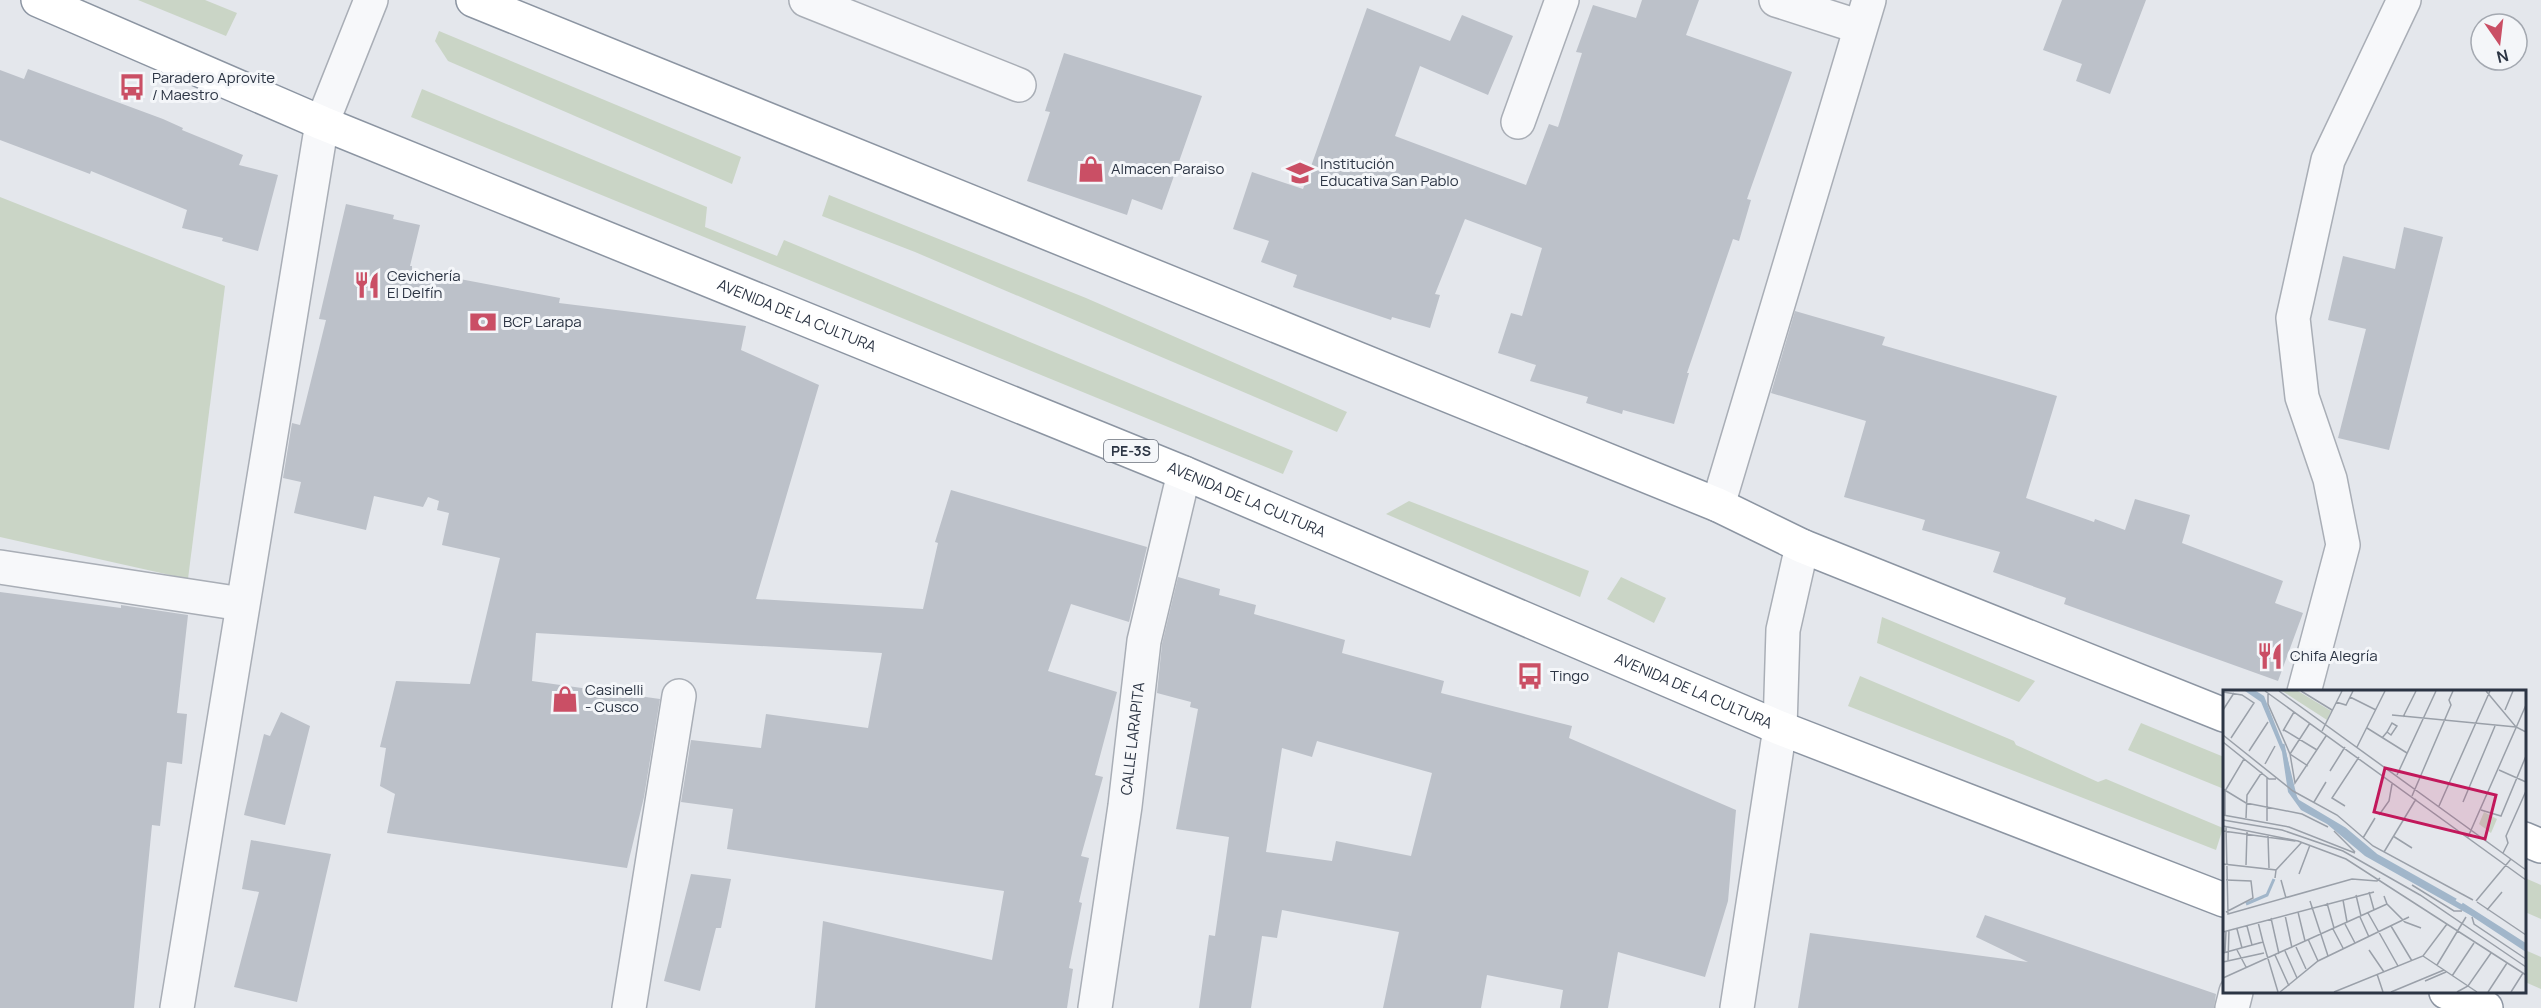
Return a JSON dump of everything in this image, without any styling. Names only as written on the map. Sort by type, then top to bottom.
[{"type":"highway","name":"AVENIDA DE LA CULTURA","points":[[38,0],[322,123],[1184,473],[1780,728],[2223,900]]},
{"type":"highway","points":[[478,1],[1718,505],[1802,546],[2223,715]]},
{"type":"highway","points":[[2526,840],[2541,846]]},
{"type":"highway","points":[[2448,993],[2486,1008]]},
{"type":"street","points":[[177,1008],[322,123],[372,0]]},
{"type":"street","points":[[806,0],[1019,85]]},
{"type":"street","points":[[1518,122],[1562,0]]},
{"type":"street","points":[[1718,505],[1864,14],[1776,0]]},
{"type":"street","points":[[2305,690],[2343,545],[2330,479],[2302,397],[2293,318],[2328,159],[2404,0]]},
{"type":"street","name":"CALLE LARAPITA","points":[[1095,1008],[1125,806],[1144,641],[1184,473]]},
{"type":"street","points":[[1737,1008],[1780,728],[1783,630],[1802,546]]},
{"type":"street","points":[[0,567],[242,604]]},
{"type":"street","points":[[629,1008],[679,696]]},
{"type":"street","points":[[2232,1008],[2236,993]]},
{"type":"green space","points":[[138,0],[205,0],[237,13],[226,36]]},
{"type":"green space","points":[[439,31],[741,157],[732,184],[448,61],[435,41]]},
{"type":"green space","points":[[422,89],[707,207],[705,227],[777,256],[784,240],[1293,451],[1283,474],[411,117]]},
{"type":"green space","points":[[829,195],[1086,298],[1347,412],[1337,432],[915,252],[822,216]]},
{"type":"green space","points":[[0,197],[225,286],[188,579],[0,537]]},
{"type":"green space","points":[[1409,501],[1589,571],[1580,597],[1386,514]]},
{"type":"green space","points":[[1621,577],[1666,598],[1654,623],[1607,599]]},
{"type":"green space","points":[[1882,617],[2035,681],[2019,702],[1877,643]]},
{"type":"green space","points":[[1860,676],[2014,741],[2016,745],[2098,782],[2106,779],[2223,828],[2216,850],[1848,706]]},
{"type":"green space","points":[[2141,723],[2223,757],[2223,789],[2128,750]]},
{"type":"green space","points":[[2526,878],[2541,885],[2541,919],[2526,912]]},
{"type":"green space","points":[[2526,950],[2541,957],[2541,989],[2526,982]]},
{"type":"building","points":[[1642,0],[1699,0],[1686,35],[1792,72],[1747,199],[1751,200],[1739,241],[1733,239],[1687,373],[1689,373],[1674,424],[1623,410],[1622,414],[1586,403],[1588,397],[1530,381],[1536,365],[1498,353],[1511,313],[1522,316],[1542,248],[1465,219],[1435,294],[1440,295],[1430,328],[1392,317],[1391,320],[1293,287],[1297,275],[1261,262],[1269,241],[1233,229],[1252,172],[1303,189],[1367,8],[1450,41],[1462,15],[1513,36],[1488,95],[1420,66],[1395,136],[1526,185],[1549,124],[1558,127],[1582,53],[1576,52],[1593,5],[1636,18]]},
{"type":"building","points":[[2062,0],[2146,0],[2110,94],[2076,81],[2082,64],[2043,50]]},
{"type":"building","points":[[1064,53],[1202,96],[1162,210],[1132,199],[1127,215],[1027,181],[1050,112],[1045,111]]},
{"type":"building","points":[[28,69],[163,119],[183,128],[182,130],[243,155],[239,165],[278,175],[258,251],[222,241],[223,238],[182,228],[187,210],[91,171],[90,174],[0,140],[0,70],[24,79]]},
{"type":"building","points":[[346,204],[394,215],[393,219],[420,225],[410,266],[412,270],[560,298],[559,303],[746,326],[741,350],[819,385],[756,599],[923,609],[938,543],[935,542],[951,490],[1147,547],[1129,622],[1071,604],[1048,671],[1117,692],[1095,775],[1103,777],[1081,856],[1089,858],[1079,902],[1082,903],[1069,968],[1073,969],[1067,1008],[815,1008],[823,921],[992,960],[1004,891],[727,849],[733,809],[681,802],[691,740],[761,748],[766,714],[868,728],[882,653],[536,633],[532,681],[660,699],[644,797],[627,868],[387,833],[395,794],[380,786],[386,748],[380,747],[396,681],[470,684],[500,558],[442,545],[449,513],[437,510],[439,501],[428,497],[423,507],[374,496],[366,530],[294,513],[301,482],[283,478],[292,423],[300,425],[326,320],[319,319]]},
{"type":"building","points":[[2404,227],[2443,237],[2389,450],[2338,438],[2366,329],[2328,320],[2343,256],[2395,269]]},
{"type":"building","points":[[1795,311],[1885,337],[1882,345],[2057,396],[2026,498],[2094,522],[2095,519],[2125,530],[2135,499],[2190,515],[2182,543],[2283,581],[2275,603],[2303,613],[2278,681],[2064,604],[2066,598],[1993,572],[2000,552],[1922,530],[1925,520],[1844,497],[1866,421],[1771,393]]},
{"type":"building","points":[[1178,577],[1220,589],[1219,595],[1256,605],[1254,614],[1345,640],[1342,653],[1444,681],[1441,693],[1572,726],[1569,738],[1736,810],[1728,901],[1705,977],[1618,952],[1608,1008],[1560,1008],[1563,990],[1487,975],[1481,1008],[1383,1008],[1399,932],[1282,910],[1277,938],[1262,936],[1251,1008],[1199,1008],[1209,935],[1215,936],[1229,837],[1176,829],[1198,709],[1190,707],[1191,702],[1157,693],[1162,644]],"holes":[[[1317,741],[1432,773],[1411,856],[1336,841],[1332,861],[1266,852],[1282,748],[1312,757]]]},
{"type":"building","points":[[0,592],[188,615],[177,713],[187,714],[182,764],[167,762],[160,826],[152,825],[134,1008],[0,1008]]},
{"type":"building","points":[[281,712],[310,726],[285,825],[244,815],[264,734],[270,736]]},
{"type":"building","points":[[251,840],[331,854],[297,1002],[234,987],[259,892],[242,889]]},
{"type":"building","points":[[691,874],[731,879],[721,928],[716,928],[700,991],[664,981]]},
{"type":"building","points":[[1985,915],[2216,994],[2214,1008],[1798,1008],[1810,933],[2028,962],[1976,937]]},
{"type":"place","name":"Paradero Aprovite / Maestro","points":[[132,87]]},
{"type":"place","name":"Almacen Paraiso","points":[[1091,169]]},
{"type":"place","name":"Institución Educativa San Pablo","points":[[1300,173]]},
{"type":"place","name":"Cevichería El Delfín","points":[[367,285]]},
{"type":"place","name":"BCP Larapa","points":[[483,322]]},
{"type":"place","name":"Chifa Alegría","points":[[2270,656]]},
{"type":"place","name":"Tingo","points":[[1530,676]]},
{"type":"place","name":"Casinelli - Cusco","points":[[565,699]]}]
